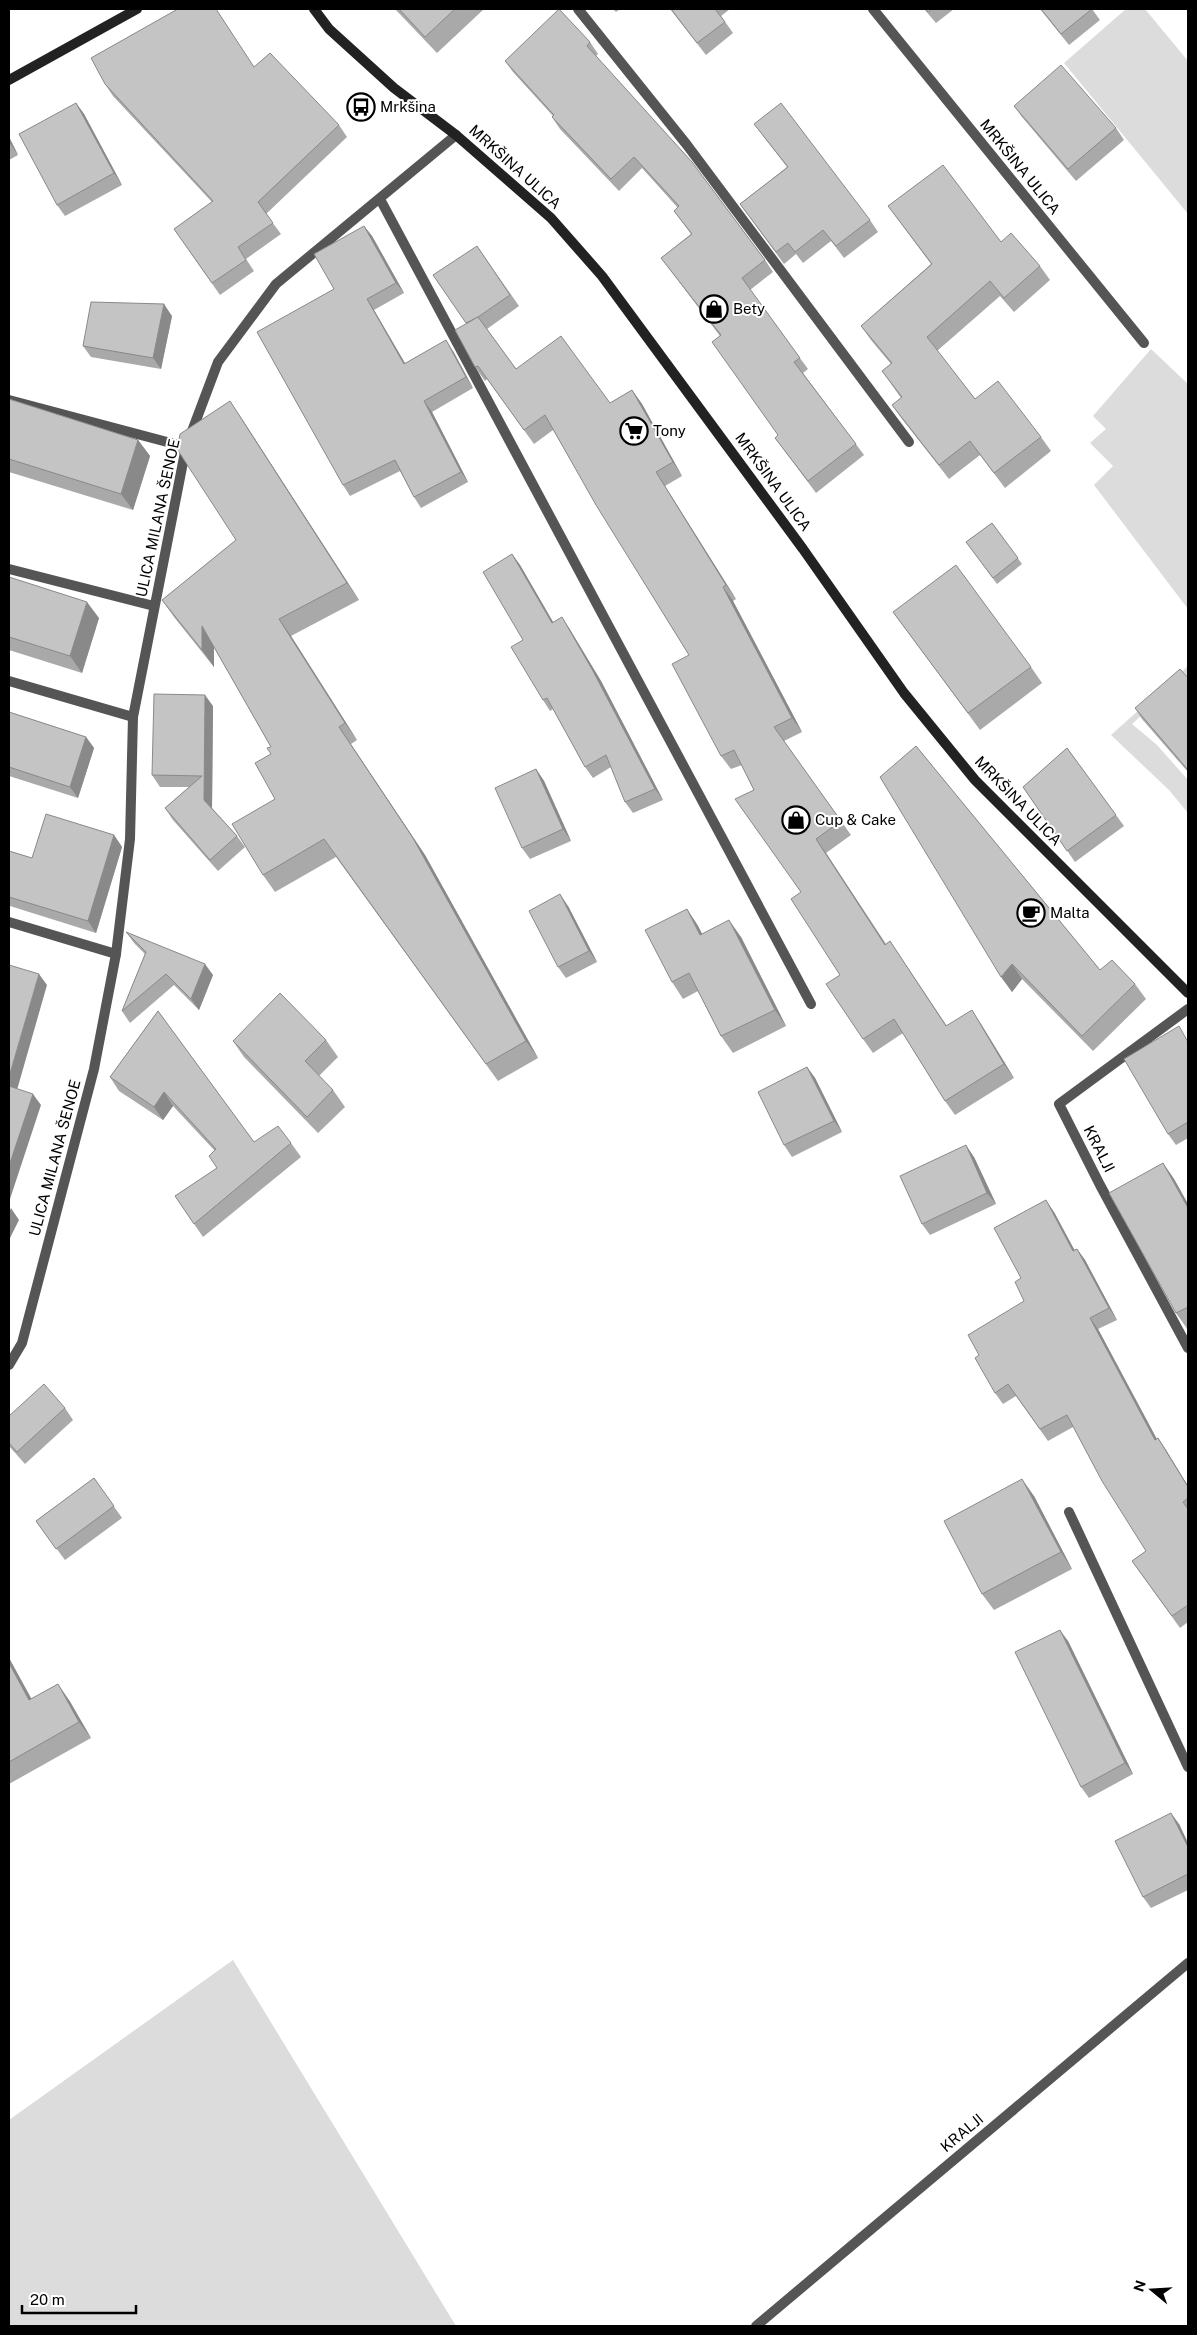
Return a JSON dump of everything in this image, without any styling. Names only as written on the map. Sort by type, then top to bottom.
[{"type":"street","points":[[9,80],[137,9]]},
{"type":"street","name":"MRKŠINA ULICA","points":[[314,9],[329,29],[394,88],[456,134],[551,218],[602,276],[803,549],[904,693],[975,780],[1188,993]]},
{"type":"street","points":[[578,9],[687,145],[909,442]]},
{"type":"street","name":"MRKŠINA ULICA","points":[[873,9],[1144,343]]},
{"type":"street","name":"ULICA MILANA ŠENOE","points":[[9,1365],[22,1342],[94,1069],[116,954],[130,839],[133,718],[186,448],[218,362],[276,284],[456,134]]},
{"type":"street","points":[[380,199],[811,1004]]},
{"type":"street","points":[[9,400],[186,448]]},
{"type":"street","points":[[9,569],[154,606]]},
{"type":"street","points":[[9,681],[133,718]]},
{"type":"street","points":[[9,922],[116,954]]},
{"type":"street","name":"KRALJI","points":[[1188,1009],[1060,1104],[1100,1185],[1188,1348]]},
{"type":"street","points":[[1069,1512],[1188,1767]]},
{"type":"street","name":"KRALJI","points":[[756,2326],[1188,1963]]},
{"type":"shaded area","points":[[1126,9],[1145,9],[1188,61],[1188,214],[1064,63]]},
{"type":"shaded area","points":[[1151,349],[1188,384],[1188,609],[1094,485],[1113,466],[1090,443],[1106,429],[1093,416]]},
{"type":"shaded area","points":[[1188,666],[1188,674],[1132,724],[1157,745],[1188,780],[1188,813],[1169,790],[1111,735]]},
{"type":"shaded area","points":[[233,1960],[456,2326],[9,2326],[9,2120]]},
{"type":"building","points":[[175,9],[216,9],[254,67],[270,53],[339,125],[258,202],[273,223],[238,247],[246,260],[212,283],[174,229],[213,201],[105,84],[91,58]]},
{"type":"building","points":[[399,9],[455,9],[425,37]]},
{"type":"building","points":[[559,9],[590,42],[587,46],[692,162],[765,260],[742,278],[800,358],[794,362],[856,444],[808,481],[775,438],[778,435],[712,342],[721,335],[661,258],[692,234],[674,211],[679,206],[634,157],[611,179],[552,117],[554,115],[505,61]]},
{"type":"building","points":[[671,9],[715,9],[725,22],[697,43]]},
{"type":"building","points":[[1041,9],[1092,9],[1061,34]]},
{"type":"building","points":[[1061,65],[1116,128],[1068,169],[1014,106]]},
{"type":"building","points":[[76,103],[114,173],[57,205],[19,134]]},
{"type":"building","points":[[781,103],[870,220],[836,246],[823,230],[795,252],[788,243],[776,252],[740,204],[788,167],[754,124]]},
{"type":"building","points":[[943,165],[1001,242],[1011,233],[1040,266],[1004,298],[990,281],[927,337],[975,399],[998,381],[1041,437],[994,473],[970,441],[939,465],[892,405],[902,397],[882,371],[892,363],[861,326],[932,264],[888,206]]},
{"type":"building","points":[[364,226],[396,283],[367,299],[404,364],[446,340],[466,377],[424,401],[461,472],[414,497],[395,460],[343,485],[257,332],[334,289],[314,254]]},
{"type":"building","points":[[477,246],[510,295],[466,323],[433,275]]},
{"type":"building","points":[[91,302],[164,304],[153,358],[83,346]]},
{"type":"building","points":[[478,317],[516,369],[561,336],[610,403],[632,390],[673,462],[656,472],[726,585],[723,587],[792,718],[774,727],[841,821],[816,839],[885,945],[890,941],[946,1026],[972,1010],[1004,1064],[945,1101],[894,1019],[863,1039],[826,984],[840,975],[791,899],[801,892],[735,799],[754,790],[734,750],[721,756],[672,664],[689,655],[596,505],[545,415],[524,430],[478,366],[475,367],[455,330]]},
{"type":"building","points":[[9,399],[138,440],[121,494],[9,459]]},
{"type":"building","points":[[230,401],[347,583],[279,619],[345,723],[339,727],[413,838],[526,1041],[486,1064],[324,839],[263,875],[232,824],[275,799],[255,763],[271,754],[267,748],[271,747],[202,626],[202,650],[162,600],[236,540],[177,449],[180,434]]},
{"type":"building","points":[[992,523],[1018,558],[993,578],[966,542]]},
{"type":"building","points":[[512,554],[552,623],[562,617],[593,671],[655,789],[625,802],[606,755],[585,767],[547,698],[543,700],[511,647],[523,640],[483,572]]},
{"type":"building","points":[[956,565],[1031,667],[968,713],[893,612]]},
{"type":"building","points":[[9,577],[87,602],[70,656],[9,637]]},
{"type":"building","points":[[1180,669],[1188,678],[1188,770],[1135,708]]},
{"type":"building","points":[[154,694],[205,695],[204,800],[237,836],[210,860],[165,808],[202,776],[152,775]]},
{"type":"building","points":[[9,712],[86,737],[70,787],[9,767]]},
{"type":"building","points":[[916,746],[1100,970],[1112,960],[1135,984],[1082,1036],[1012,964],[1001,977],[880,777]]},
{"type":"building","points":[[1067,748],[1116,815],[1067,851],[1023,787]]},
{"type":"building","points":[[536,769],[563,829],[522,848],[495,788]]},
{"type":"building","points":[[46,814],[114,835],[88,921],[9,897],[9,851],[32,858]]},
{"type":"building","points":[[560,894],[589,951],[558,967],[529,911]]},
{"type":"building","points":[[687,909],[700,935],[729,920],[775,1010],[721,1036],[689,973],[672,982],[645,930]]},
{"type":"building","points":[[126,932],[205,964],[191,999],[166,974],[122,1011],[146,952]]},
{"type":"building","points":[[9,965],[39,974],[9,1077]]},
{"type":"building","points":[[280,993],[326,1040],[305,1061],[333,1090],[307,1117],[233,1041]]},
{"type":"building","points":[[158,1011],[254,1142],[278,1126],[291,1143],[194,1224],[175,1196],[217,1168],[209,1156],[216,1149],[164,1092],[154,1107],[110,1077]]},
{"type":"building","points":[[1179,1026],[1188,1042],[1188,1122],[1168,1134],[1124,1059]]},
{"type":"building","points":[[807,1067],[834,1121],[784,1145],[758,1092]]},
{"type":"building","points":[[9,1086],[33,1094],[9,1166]]},
{"type":"building","points":[[966,1145],[987,1193],[922,1224],[900,1176]]},
{"type":"building","points":[[1163,1163],[1188,1208],[1188,1307],[1176,1313],[1109,1193]]},
{"type":"building","points":[[1046,1200],[1073,1251],[1077,1249],[1109,1308],[1090,1318],[1155,1440],[1158,1438],[1188,1487],[1188,1498],[1183,1502],[1188,1509],[1188,1605],[1172,1616],[1132,1561],[1146,1551],[1102,1481],[1067,1415],[1040,1429],[1008,1384],[995,1393],[975,1358],[979,1355],[968,1335],[1024,1301],[1015,1282],[1021,1278],[994,1228]]},
{"type":"building","points":[[44,1384],[65,1408],[17,1452],[9,1443],[9,1416]]},
{"type":"building","points":[[94,1478],[114,1506],[56,1549],[36,1521]]},
{"type":"building","points":[[1022,1479],[1061,1552],[982,1594],[944,1521]]},
{"type":"building","points":[[1060,1630],[1125,1763],[1081,1787],[1015,1652]]},
{"type":"building","points":[[9,1663],[29,1700],[58,1684],[79,1722],[9,1762]]},
{"type":"building","points":[[1171,1813],[1188,1847],[1188,1874],[1143,1897],[1115,1841]]},
{"type":"place","name":"Mrkšina","points":[[361,107]]},
{"type":"place","name":"Bety","points":[[714,309]]},
{"type":"place","name":"Tony","points":[[634,431]]},
{"type":"place","name":"Cup & Cake","points":[[796,820]]},
{"type":"place","name":"Malta","points":[[1031,913]]}]
